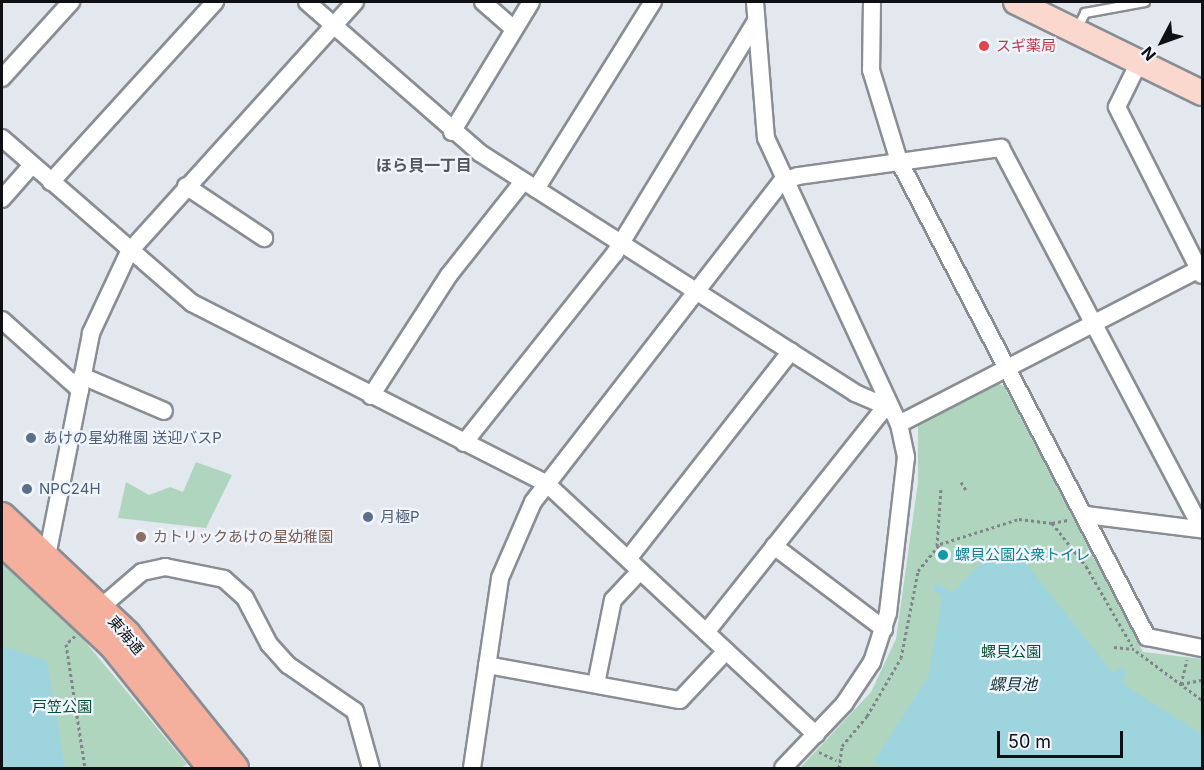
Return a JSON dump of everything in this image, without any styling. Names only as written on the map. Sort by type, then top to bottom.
[{"type":"main road","name":"東海通","points":[[2,516],[47,556],[212,768]]},
{"type":"main road","name":"東海通","points":[[2,542],[95,615],[235,768]]},
{"type":"street","points":[[2,78],[71,2]]},
{"type":"street","points":[[51,182],[215,2]]},
{"type":"street","points":[[307,2],[452,132],[529,186],[698,291],[855,393],[886,406]]},
{"type":"street","points":[[47,556],[81,383],[102,305],[129,252],[186,186],[355,2]]},
{"type":"street","points":[[483,2],[514,29]]},
{"type":"street","points":[[452,132],[531,2]]},
{"type":"street","points":[[371,396],[449,275],[529,186],[653,2]]},
{"type":"street","points":[[755,2],[760,109],[782,181],[886,406],[899,424],[905,476],[884,629],[858,687],[815,742],[783,768]]},
{"type":"street","points":[[872,2],[871,70],[899,161],[1009,367],[1081,516],[1147,637],[1195,651]]},
{"type":"street","points":[[1016,2],[1077,29],[1203,93]]},
{"type":"street","points":[[464,443],[620,242],[755,23]]},
{"type":"street","points":[[899,424],[1200,273],[1117,106],[1140,60]]},
{"type":"street","points":[[2,138],[129,252],[192,303],[546,483],[726,651],[815,742]]},
{"type":"street","points":[[472,768],[487,665],[507,558],[546,483],[782,181],[899,161],[1001,148],[1201,529]]},
{"type":"street","points":[[2,199],[32,165]]},
{"type":"street","points":[[186,186],[264,238]]},
{"type":"street","points":[[2,320],[81,383],[164,411]]},
{"type":"street","points":[[596,684],[613,600],[634,565],[791,351]]},
{"type":"street","points":[[705,632],[886,406]]},
{"type":"street","points":[[1081,516],[1201,529]]},
{"type":"street","points":[[774,546],[884,629]]},
{"type":"street","points":[[95,615],[142,572],[165,567],[224,579],[246,598],[269,644],[288,664],[354,711],[371,768]]},
{"type":"street","points":[[487,665],[680,700],[726,651]]},
{"type":"lane","points":[[1077,29],[1085,12],[1144,2]]},
{"type":"path","points":[[961,482],[966,490]]},
{"type":"path","points":[[836,760],[898,665],[918,571],[937,546],[941,486]]},
{"type":"path","points":[[937,546],[1019,519],[1052,523],[1081,516]]},
{"type":"path","points":[[1052,523],[1086,566],[1134,649],[1203,700]]},
{"type":"path","points":[[85,768],[66,644],[95,615]]},
{"type":"path","points":[[1114,647],[1134,649]]},
{"type":"path","points":[[1181,684],[1195,651]]},
{"type":"path","points":[[1181,684],[1203,680]]},
{"type":"path","points":[[815,742],[836,760],[839,768]]},
{"type":"green space","name":"螺貝公園","points":[[996,383],[1004,386],[1143,652],[1202,659],[1202,768],[800,768],[871,692],[896,639],[918,482],[918,424]]},
{"type":"green space","points":[[196,462],[232,475],[206,528],[118,518],[126,482],[149,495],[170,487],[183,492]]},
{"type":"green space","name":"戸笠公園","points":[[2,560],[78,633],[187,764],[181,768],[2,768]]},
{"type":"water","name":"螺貝池","points":[[1005,550],[1020,556],[1113,673],[1121,666],[1126,670],[1123,684],[1202,734],[1202,768],[883,768],[874,761],[928,677],[942,598],[932,588],[935,583],[953,592],[977,567]]},
{"type":"water","points":[[2,646],[47,661],[65,768],[2,768]]},
{"type":"place","name":"スギ薬局","points":[[984,46]]},
{"type":"place","name":"あけの星幼稚園 送迎バスP","points":[[31,438]]},
{"type":"place","name":"NPC24H","points":[[27,489]]},
{"type":"place","name":"月極P","points":[[368,517]]},
{"type":"place","name":"カトリックあけの星幼稚園","points":[[141,537]]},
{"type":"place","name":"螺貝公園公衆トイレ","points":[[943,555]]},
{"type":"district","name":"ほら貝一丁目","points":[[424,165]]}]
